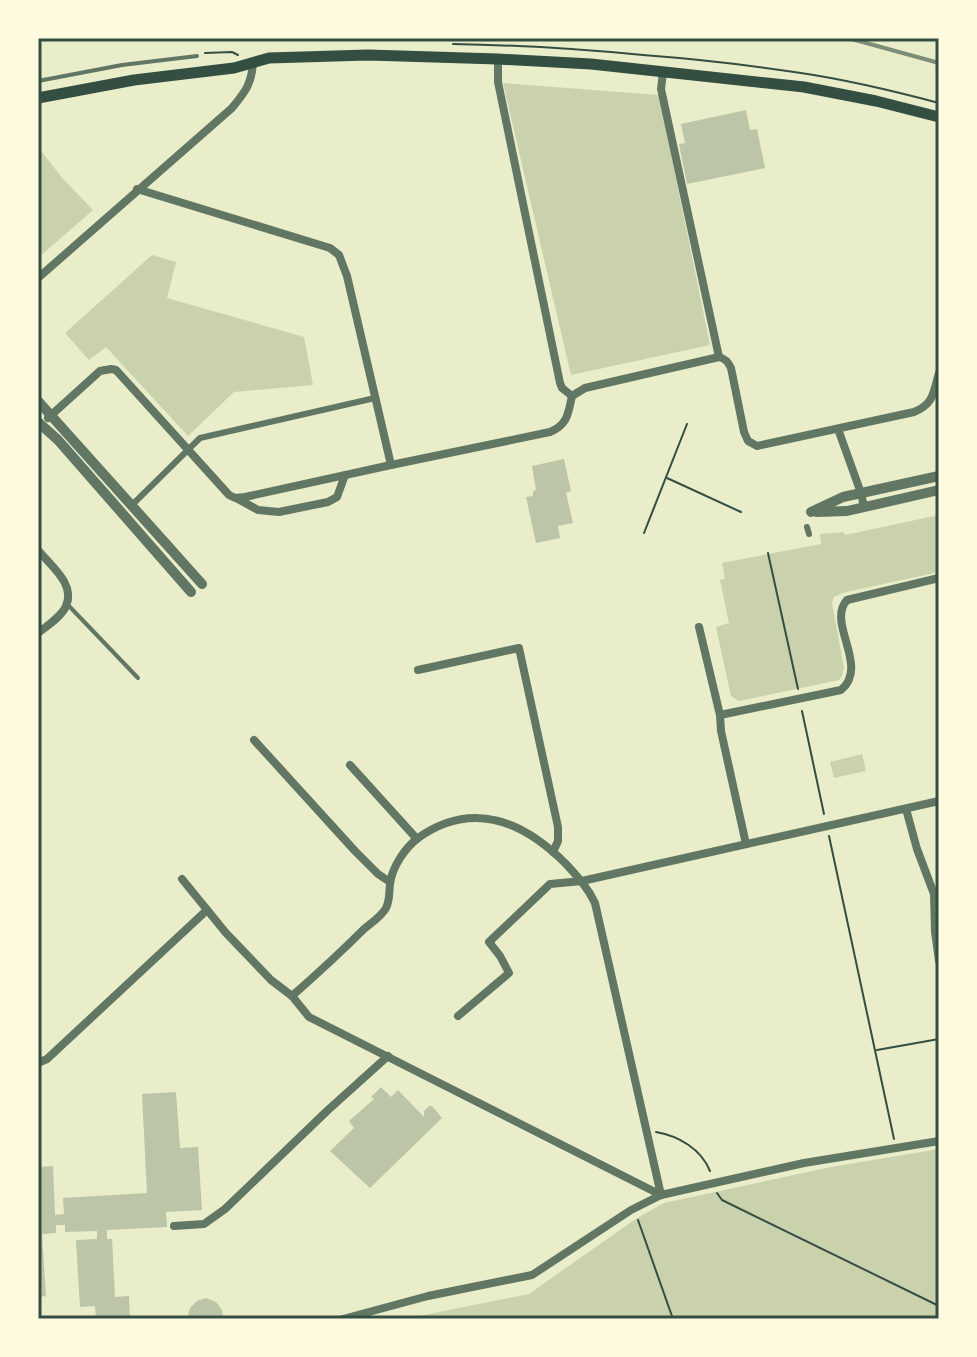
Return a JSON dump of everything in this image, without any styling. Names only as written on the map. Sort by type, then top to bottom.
[{"type":"main road","points":[[38,98],[134,80],[234,68],[269,58],[368,55],[591,64],[804,87],[939,117]]},
{"type":"street","points":[[498,59],[498,82],[560,383],[572,396]]},
{"type":"street","points":[[38,278],[232,108],[246,91],[253,64]]},
{"type":"street","points":[[663,72],[661,89],[719,357]]},
{"type":"street","points":[[137,189],[335,251],[343,262],[347,276],[391,465]]},
{"type":"street","points":[[235,498],[550,432],[563,425],[572,396],[585,388],[719,357],[729,362],[744,432],[752,445],[914,412],[931,400],[939,373]]},
{"type":"street","points":[[191,592],[58,440],[39,424],[100,371],[116,370],[229,495],[258,510],[279,512],[328,502],[337,497],[345,475]]},
{"type":"street","points":[[132,505],[200,438],[375,398]]},
{"type":"street","points":[[38,401],[202,584]]},
{"type":"street","points":[[838,429],[864,507]]},
{"type":"street","points":[[939,476],[843,497],[811,512],[847,511],[939,490]]},
{"type":"street","points":[[38,550],[68,588],[67,604],[38,633]]},
{"type":"street","points":[[720,715],[841,690],[849,681],[851,666],[842,620],[842,606],[847,600],[939,578]]},
{"type":"street","points":[[699,627],[746,844]]},
{"type":"street","points":[[418,670],[519,648],[558,827],[558,841],[553,852]]},
{"type":"street","points":[[254,740],[350,846],[390,882]]},
{"type":"street","points":[[350,765],[417,839]]},
{"type":"street","points":[[458,1016],[509,973],[489,942],[550,884],[582,881],[939,801]]},
{"type":"street","points":[[906,809],[934,894],[939,961]]},
{"type":"street","points":[[292,996],[387,908],[390,882],[398,861],[417,839],[448,823],[474,819],[499,820],[518,827],[553,852],[582,881],[595,903],[661,1195]]},
{"type":"street","points":[[182,879],[226,933],[271,980],[292,996],[309,1017],[661,1195]]},
{"type":"street","points":[[38,1063],[47,1059],[207,910]]},
{"type":"street","points":[[174,1226],[204,1224],[225,1209],[388,1056]]},
{"type":"street","points":[[343,1319],[428,1296],[532,1275],[631,1210],[661,1195],[804,1163],[939,1141]]},
{"type":"lane","points":[[38,81],[122,65],[197,56]]},
{"type":"lane","points":[[67,604],[138,678]]},
{"type":"path","points":[[197,56],[232,52],[253,64]]},
{"type":"path","points":[[644,533],[687,424]]},
{"type":"path","points":[[666,477],[741,512]]},
{"type":"path","points":[[768,553],[896,1147]]},
{"type":"path","points":[[875,1051],[939,1039]]},
{"type":"path","points":[[648,1134],[658,1132],[670,1135],[700,1154],[708,1165],[717,1195],[722,1200],[939,1306]]},
{"type":"path","points":[[631,1210],[641,1225],[673,1319]]},
{"type":"green space","points":[[503,83],[659,95],[710,345],[571,375]]},
{"type":"green space","points":[[38,147],[93,210],[38,258]]},
{"type":"green space","points":[[152,255],[176,262],[167,298],[304,337],[313,385],[234,392],[188,436],[106,347],[89,360],[65,333]]},
{"type":"green space","points":[[939,515],[939,572],[834,597],[832,603],[844,668],[839,680],[739,701],[731,696],[716,627],[729,623],[720,580],[725,578],[722,563],[821,544],[820,534],[844,532],[845,535]]},
{"type":"green space","points":[[862,754],[866,771],[834,778],[830,762]]},
{"type":"green space","points":[[939,1149],[939,1319],[404,1319],[529,1294],[637,1218],[664,1203],[831,1167]]},
{"type":"building","points":[[746,110],[750,130],[757,129],[765,168],[687,184],[679,144],[685,143],[681,124]]},
{"type":"building","points":[[564,459],[571,491],[566,493],[573,523],[558,526],[560,538],[536,543],[526,497],[533,496],[536,490],[532,466]]},
{"type":"building","points":[[381,1087],[391,1097],[398,1090],[424,1117],[424,1111],[432,1106],[442,1118],[370,1188],[330,1151],[354,1128],[349,1121],[374,1099],[371,1097]]},
{"type":"building","points":[[176,1092],[180,1148],[198,1147],[202,1210],[166,1212],[167,1227],[107,1230],[107,1239],[112,1239],[115,1297],[129,1296],[130,1319],[96,1319],[95,1306],[80,1307],[76,1240],[97,1239],[97,1231],[65,1232],[65,1225],[56,1225],[56,1233],[42,1234],[46,1296],[38,1297],[38,1167],[53,1166],[55,1215],[64,1214],[63,1198],[147,1193],[142,1094]]},
{"type":"building","points":[[206,1298],[216,1302],[222,1310],[223,1319],[187,1319],[190,1308]]},
{"type":"railway","points":[[848,38],[939,63]]}]
